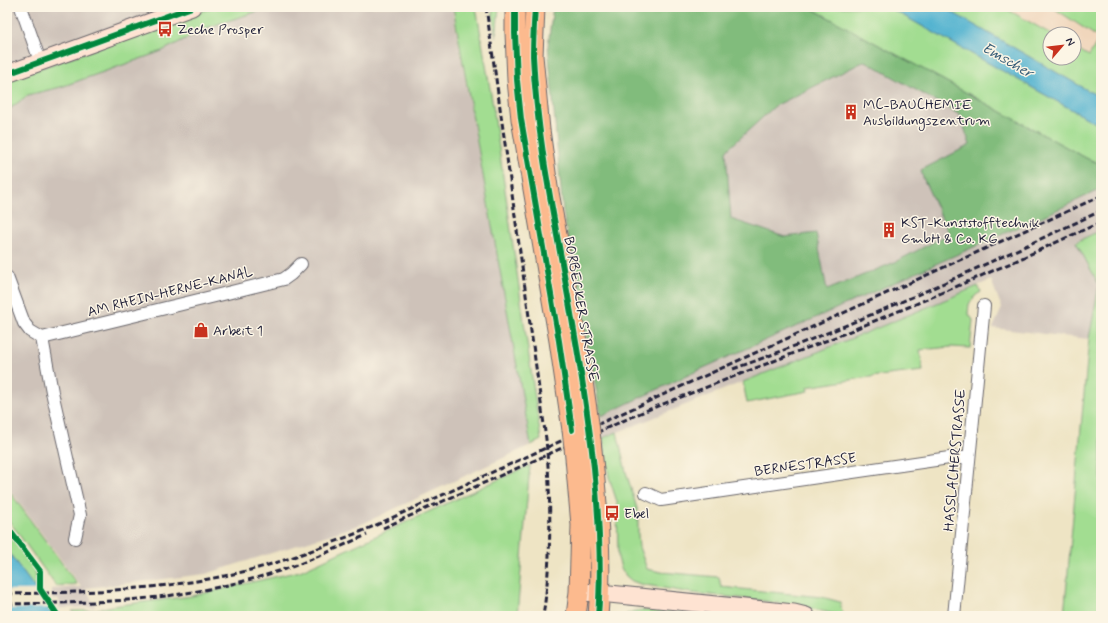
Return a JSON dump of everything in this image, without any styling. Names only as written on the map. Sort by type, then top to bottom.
[{"type":"main road","name":"BORBECKER STRASSE","points":[[515,7],[517,80],[521,119],[559,341],[598,512],[600,593],[598,616]]},
{"type":"main road","name":"BORBECKER STRASSE","points":[[535,7],[533,56],[540,130],[548,187],[578,347],[581,435],[581,525],[579,592],[576,616]]},
{"type":"street","points":[[21,7],[40,61]]},
{"type":"street","points":[[7,74],[192,7]]},
{"type":"street","name":"AM RHEIN-HERNE-KANAL","points":[[42,338],[284,279],[301,264]]},
{"type":"street","points":[[7,278],[24,323],[30,331],[42,338],[52,392],[80,515],[75,538]]},
{"type":"street","name":"HASSLACHERSTRASSE","points":[[954,616],[984,306]]},
{"type":"street","name":"BERNESTRASSE","points":[[646,493],[662,500],[956,457],[968,459]]},
{"type":"street","points":[[579,592],[794,613],[806,616]]},
{"type":"shaded area","points":[[7,7],[452,7],[531,445],[362,524],[206,574],[86,588],[95,607],[59,608],[59,599],[52,599],[52,589],[81,587],[7,486]]},
{"type":"shaded area","points":[[1003,7],[1052,7],[1081,26],[1042,26],[1042,29]]},
{"type":"shaded area","points":[[1082,27],[1099,38],[1089,56],[1082,52]]},
{"type":"shaded area","points":[[865,61],[960,115],[970,145],[921,170],[923,178],[949,234],[895,262],[826,290],[816,233],[785,237],[731,219],[726,151],[775,106]]},
{"type":"shaded area","points":[[1101,189],[1101,230],[1076,242],[1099,285],[1089,339],[993,328],[1002,308],[991,280],[875,329],[603,438],[601,416],[699,370]]},
{"type":"green space","points":[[214,7],[271,7],[209,27],[154,54],[61,87],[28,95],[11,108],[7,108],[7,80]]},
{"type":"green space","points":[[453,7],[476,7],[493,106],[541,440],[531,445]]},
{"type":"green space","points":[[492,7],[499,7],[496,38]]},
{"type":"green space","points":[[553,7],[809,7],[1088,159],[1101,164],[1101,189],[699,370],[601,416],[563,212],[548,45]],"holes":[[[865,61],[960,115],[970,145],[921,170],[923,178],[949,234],[895,262],[827,290],[816,233],[785,237],[731,219],[726,151],[775,106]]]},
{"type":"green space","points":[[809,7],[888,7],[1101,126],[1101,164],[1088,159]]},
{"type":"green space","points":[[943,7],[1003,7],[1042,29],[1042,64]]},
{"type":"green space","points":[[1052,7],[1101,7],[1101,98],[1045,66],[1082,66],[1082,52],[1089,56],[1099,38]]},
{"type":"green space","points":[[1101,230],[1101,616],[1064,616],[1089,339],[1099,285],[1076,242]]},
{"type":"green space","points":[[978,286],[981,292],[976,295],[969,304],[968,313],[973,320],[970,348],[951,347],[920,350],[923,371],[870,377],[807,387],[808,391],[747,403],[743,382]]},
{"type":"green space","points":[[617,432],[626,472],[638,512],[639,547],[647,569],[661,572],[719,577],[721,587],[822,597],[840,602],[843,616],[813,609],[758,600],[692,593],[640,584],[632,581],[626,576],[621,568],[618,558],[617,502],[609,477],[603,438]]},
{"type":"green space","points":[[530,465],[517,616],[76,616],[72,611],[93,610],[112,606],[192,596],[300,571]]},
{"type":"green space","points":[[7,488],[77,584],[56,586],[7,518]]},
{"type":"green space","points":[[7,530],[35,569],[36,590],[7,550]]},
{"type":"green space","points":[[642,610],[744,616],[624,616],[635,611]]},
{"type":"water","name":"Emscher","points":[[888,7],[943,7],[1042,64],[1042,66],[1045,66],[1101,98],[1101,126]]},
{"type":"water","points":[[7,550],[55,616],[7,616]]},
{"type":"pier","points":[[7,590],[38,590],[51,608],[7,609]]},
{"type":"railway","points":[[486,7],[546,439],[550,528],[548,572],[543,616]]},
{"type":"railway","points":[[7,594],[105,591],[169,585],[233,574],[265,566],[315,549],[365,530],[1101,196]]},
{"type":"railway","points":[[733,369],[780,352],[873,314],[965,274],[1101,211]]},
{"type":"railway","points":[[383,528],[645,411],[911,306],[1101,222]]},
{"type":"railway","points":[[7,604],[131,600],[204,590],[241,582],[294,566],[367,535]]},
{"type":"cycle path","points":[[7,74],[192,7]]},
{"type":"cycle path","points":[[515,7],[517,80],[521,119],[559,341],[572,430]]},
{"type":"cycle path","points":[[535,7],[533,56],[540,130],[547,179],[579,360],[594,468],[599,542],[600,579],[598,616]]},
{"type":"cycle path","points":[[7,527],[40,571],[40,589],[58,616]]},
{"type":"place","name":"Zeche Prosper","points":[[165,29]]},
{"type":"place","name":"MC-BAUCHEMIE Ausbildungszentrum","points":[[851,112]]},
{"type":"place","name":"KST-Kunststofftechnik GmbH & Co. KG","points":[[889,230]]},
{"type":"place","name":"Arbeit 1","points":[[201,330]]},
{"type":"place","name":"Ebel","points":[[612,513]]}]
